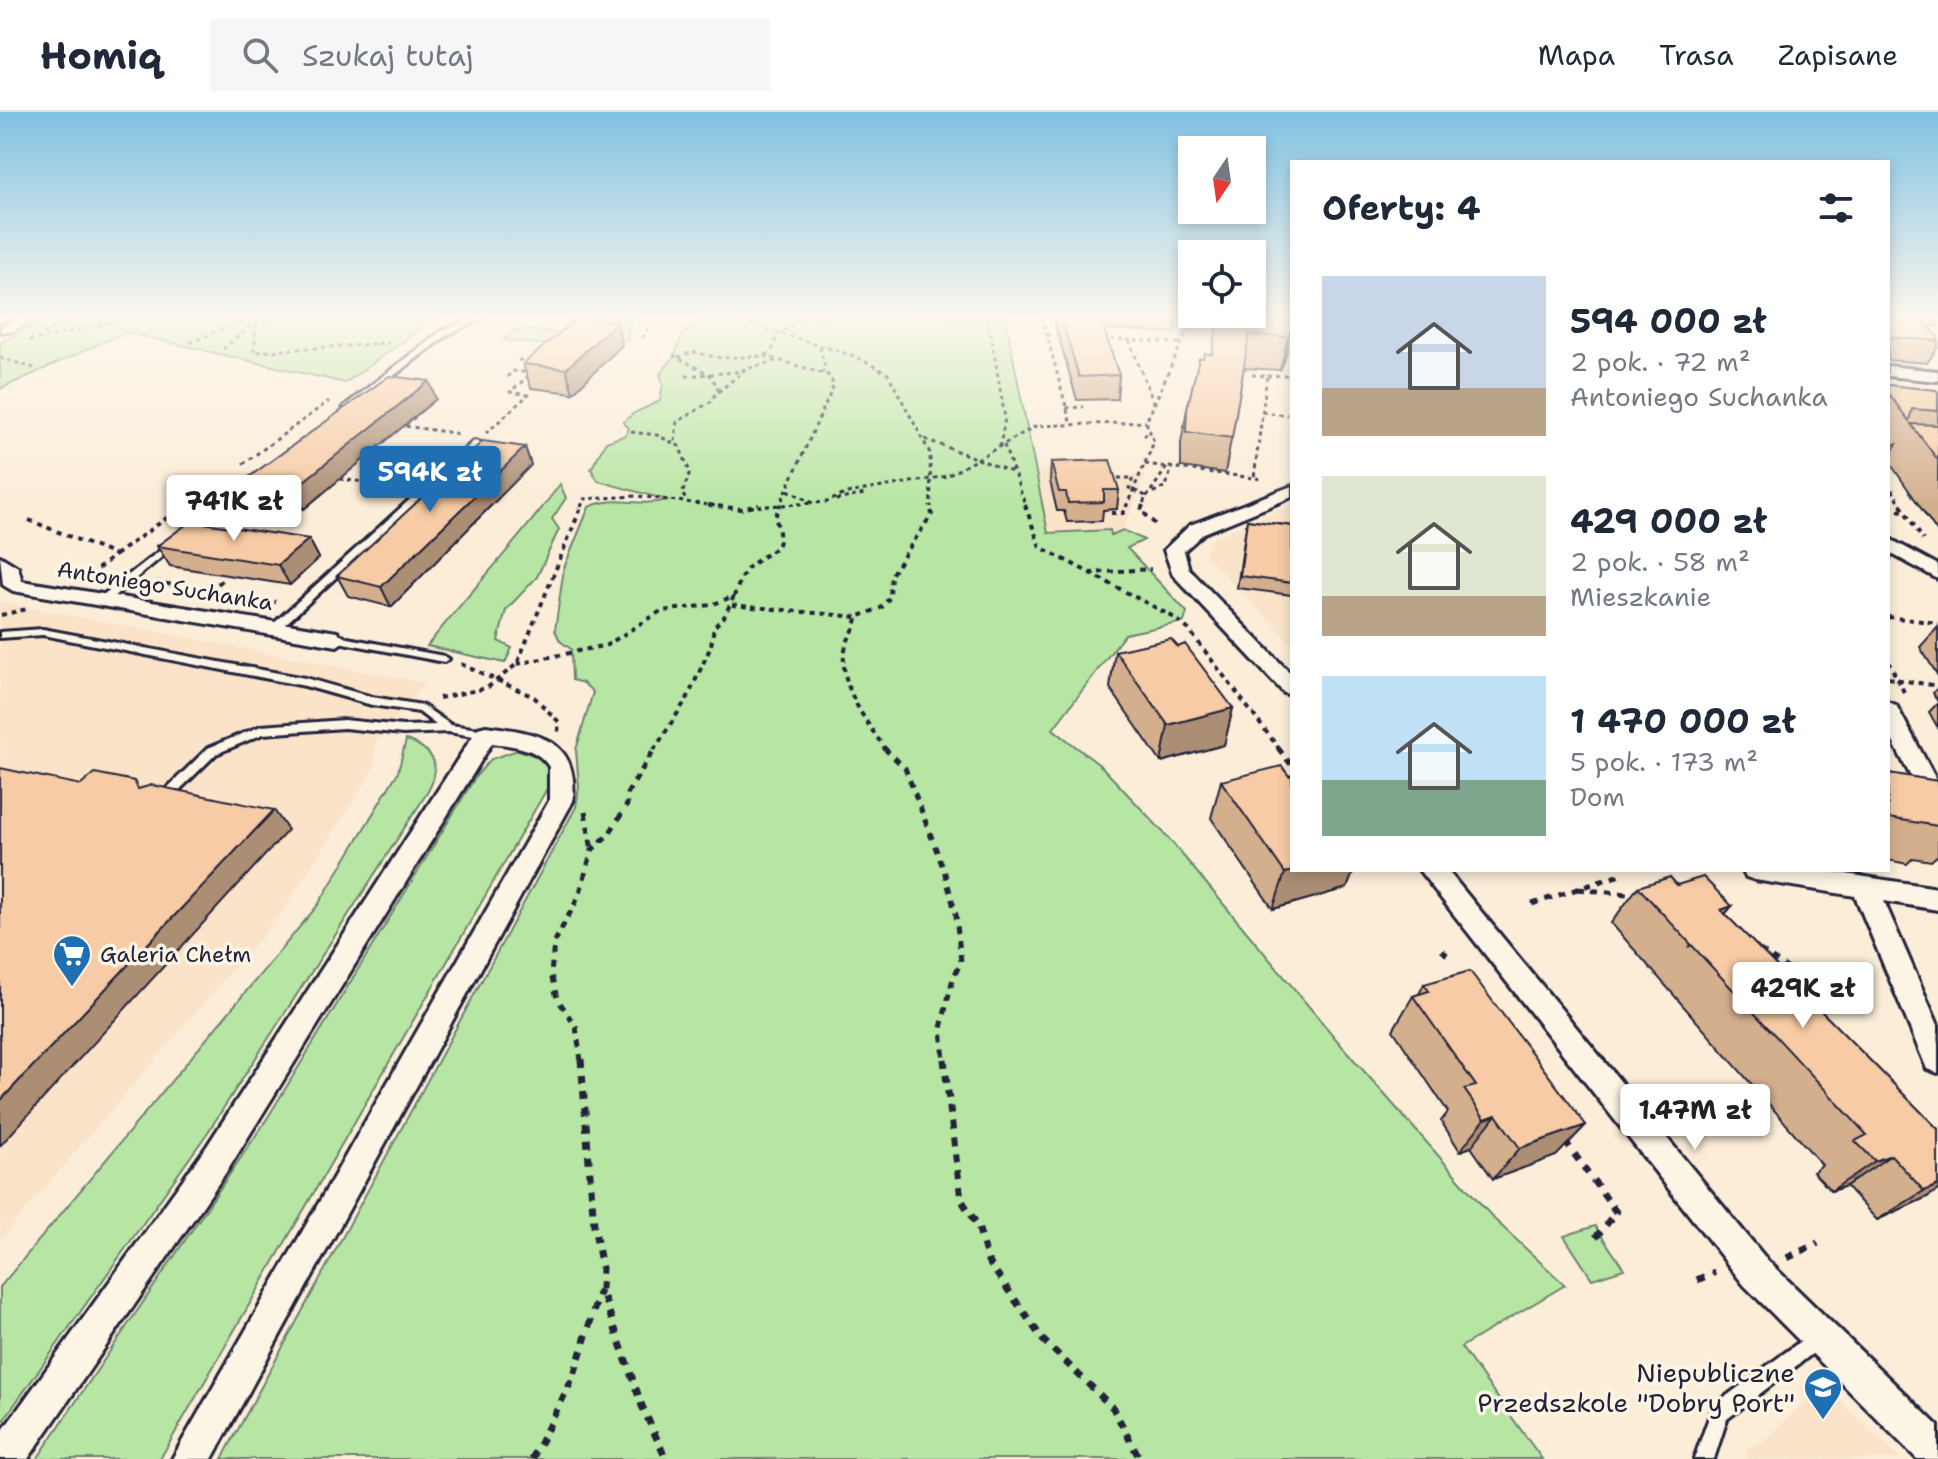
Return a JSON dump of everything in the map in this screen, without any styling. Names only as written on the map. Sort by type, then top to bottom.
[{"type":"street","points":[[1290,492],[1197,529],[1174,550],[1180,571],[1290,686]]},
{"type":"street","points":[[1890,545],[1938,573]]},
{"type":"street","name":"Antoniego Suchanka","points":[[0,562],[11,571],[6,588],[103,600],[337,639]]},
{"type":"street","points":[[1890,714],[1938,806]]},
{"type":"street","points":[[5,1459],[218,1157],[486,734],[527,739],[550,749],[560,762],[565,780],[561,801],[191,1459]]},
{"type":"street","points":[[1434,872],[1756,1273],[1938,1453]]},
{"type":"street","points":[[1767,872],[1938,899]]},
{"type":"street","points":[[1865,888],[1938,1059]]},
{"type":"lane","points":[[343,410],[383,380]]},
{"type":"lane","points":[[275,628],[480,440]]},
{"type":"lane","points":[[103,600],[261,474]]},
{"type":"lane","points":[[0,635],[43,632],[305,682],[372,701],[422,709],[448,728]]},
{"type":"lane","points":[[337,639],[444,659]]},
{"type":"lane","points":[[159,803],[212,751],[261,730],[344,724],[403,730],[448,728],[486,734]]},
{"type":"lane","points":[[1704,1459],[1720,1413],[1819,1338]]},
{"type":"path","points":[[415,417],[404,426],[480,440],[528,395],[510,392],[524,380]]},
{"type":"path","points":[[713,380],[718,387],[717,392]]},
{"type":"path","points":[[675,442],[677,422],[701,410],[732,380]]},
{"type":"path","points":[[532,1459],[573,1378],[601,1289],[602,1268],[594,1226],[585,1086],[576,1027],[553,988],[554,943],[579,896],[592,850],[609,834],[627,805],[627,794],[688,697],[711,646],[716,624],[732,605],[746,569],[779,546],[782,537],[776,514],[834,385],[829,380]]},
{"type":"path","points":[[891,380],[912,425],[925,439],[954,453],[977,456],[1013,473]]},
{"type":"path","points":[[998,380],[1005,418],[1002,446],[1012,460],[1013,473],[1040,547],[1175,618],[1189,630],[1290,763]]},
{"type":"path","points":[[1059,380],[1071,425]]},
{"type":"path","points":[[1144,380],[1154,405]]},
{"type":"path","points":[[1111,513],[1123,513],[1154,442],[1146,422],[1165,380]]},
{"type":"path","points":[[1145,464],[1254,477],[1266,380]]},
{"type":"path","points":[[1066,408],[1084,407]]},
{"type":"path","points":[[1262,412],[1287,415]]},
{"type":"path","points":[[430,700],[487,688],[501,680],[517,664],[584,499],[637,496],[741,509],[827,502],[947,476],[977,456],[1002,446],[1036,426],[1146,422]]},
{"type":"path","points":[[1144,436],[1143,433],[1149,430]]},
{"type":"path","points":[[631,432],[645,432],[675,442],[687,459],[690,472],[682,494],[688,502]]},
{"type":"path","points":[[732,605],[857,617],[881,608],[890,597],[891,575],[932,514],[928,481],[930,453],[925,439]]},
{"type":"path","points":[[1157,526],[1141,510],[1146,496],[1169,467]]},
{"type":"path","points":[[1151,492],[1166,486],[1169,467]]},
{"type":"path","points":[[340,479],[365,482],[374,474],[435,482]]},
{"type":"path","points":[[1100,478],[1133,478],[1132,488]]},
{"type":"path","points":[[1890,486],[1924,541]]},
{"type":"path","points":[[1118,488],[1132,488],[1146,496]]},
{"type":"path","points":[[788,490],[813,503]]},
{"type":"path","points":[[776,514],[789,505]]},
{"type":"path","points":[[1890,509],[1906,511]]},
{"type":"path","points":[[29,520],[115,555],[83,580]]},
{"type":"path","points":[[1090,573],[1151,569]]},
{"type":"path","points":[[133,578],[299,606]]},
{"type":"path","points":[[210,591],[224,579]]},
{"type":"path","points":[[517,664],[607,645],[661,611],[711,605],[734,596]]},
{"type":"path","points":[[857,617],[856,628],[845,648],[850,697],[885,749],[905,768],[944,870],[956,915],[961,962],[953,978],[941,1037],[961,1199],[978,1226],[988,1261],[1011,1296],[1043,1340],[1113,1408],[1140,1459]]},
{"type":"path","points":[[1890,617],[1938,623]]},
{"type":"path","points":[[444,659],[501,680],[534,697],[559,722],[558,737],[550,749]]},
{"type":"path","points":[[1890,678],[1938,686]]},
{"type":"path","points":[[1532,904],[1620,875],[1619,872]]},
{"type":"path","points":[[1578,889],[1639,895]]},
{"type":"path","points":[[1757,949],[1793,972]]},
{"type":"path","points":[[1556,1129],[1616,1212],[1593,1241]]},
{"type":"path","points":[[601,1289],[642,1406],[666,1459]]},
{"type":"shaded area","points":[[1081,468],[1084,477],[1146,475],[1123,530],[1067,552],[1053,552],[1037,469]]},
{"type":"shaded area","points":[[1290,506],[1290,641],[1205,555],[1211,539]]},
{"type":"shaded area","points":[[0,602],[425,683],[375,744],[374,768],[283,911],[0,1240]]},
{"type":"shaded area","name":"Niepubliczne Przedszkole \"Dobry Port\"","points":[[1833,1394],[1900,1459],[1748,1459],[1746,1448],[1764,1442],[1807,1400]]},
{"type":"green space","points":[[0,380],[20,380],[0,389]]},
{"type":"green space","points":[[662,380],[1018,380],[1048,533],[1110,530],[1111,535],[1123,530],[1144,540],[1127,548],[1187,612],[1184,622],[1125,634],[1053,729],[1102,767],[1165,834],[1341,1045],[1494,1219],[1565,1285],[1461,1347],[1542,1459],[222,1459],[576,807],[579,787],[576,750],[593,692],[583,683],[572,680],[571,649],[560,641],[555,630],[564,568],[589,507],[618,501],[647,503],[667,500],[598,481],[591,469],[606,442],[626,435],[629,428],[623,422],[660,401]]},
{"type":"green space","points":[[560,484],[566,498],[552,519],[559,529],[537,577],[506,610],[498,641],[512,648],[505,663],[427,646],[528,526]]},
{"type":"green space","points":[[406,740],[424,749],[433,760],[434,775],[427,793],[208,1132],[0,1425],[0,1287],[318,905],[398,772]]},
{"type":"green space","points":[[518,750],[542,758],[550,773],[548,787],[160,1459],[37,1459],[265,1122],[476,776],[491,759]]},
{"type":"green space","points":[[1595,1226],[1624,1269],[1592,1279],[1564,1236]]},
{"type":"building","points":[[384,380],[429,381],[294,489],[242,482]]},
{"type":"building","points":[[1194,380],[1242,380],[1232,438],[1186,432],[1187,409]]},
{"type":"building","points":[[1890,385],[1936,390],[1938,411],[1912,409],[1909,421],[1890,396]]},
{"type":"building","points":[[1911,424],[1938,425],[1938,460]]},
{"type":"building","points":[[483,441],[525,447],[381,587],[337,576]]},
{"type":"building","points":[[1110,460],[1119,490],[1104,490],[1104,502],[1068,503],[1066,492],[1059,492],[1051,462]]},
{"type":"building","points":[[1247,520],[1290,526],[1290,583],[1240,576]]},
{"type":"building","points":[[191,521],[309,539],[278,565],[157,546]]},
{"type":"building","points":[[1171,639],[1178,647],[1185,644],[1233,708],[1168,725],[1115,651]]},
{"type":"building","points":[[1282,766],[1290,776],[1290,872],[1285,873],[1221,781]]},
{"type":"building","name":"Galeria Chełm","points":[[0,768],[81,785],[95,773],[134,781],[138,789],[152,785],[274,810],[0,1101]]},
{"type":"building","points":[[1890,773],[1938,781],[1938,826],[1890,818]]},
{"type":"building","points":[[1670,877],[1677,885],[1703,877],[1732,906],[1721,910],[1938,1129],[1938,1185],[1924,1191],[1891,1155],[1875,1161],[1855,1141],[1867,1135],[1638,887]]},
{"type":"building","points":[[1470,971],[1586,1125],[1520,1148],[1496,1115],[1485,1119],[1464,1089],[1476,1086],[1413,996],[1429,991],[1424,984]]},
{"type":"place","name":"Galeria Chełm","points":[[72,988]]},
{"type":"place","name":"Niepubliczne Przedszkole \"Dobry Port\"","points":[[1823,1421]]}]
